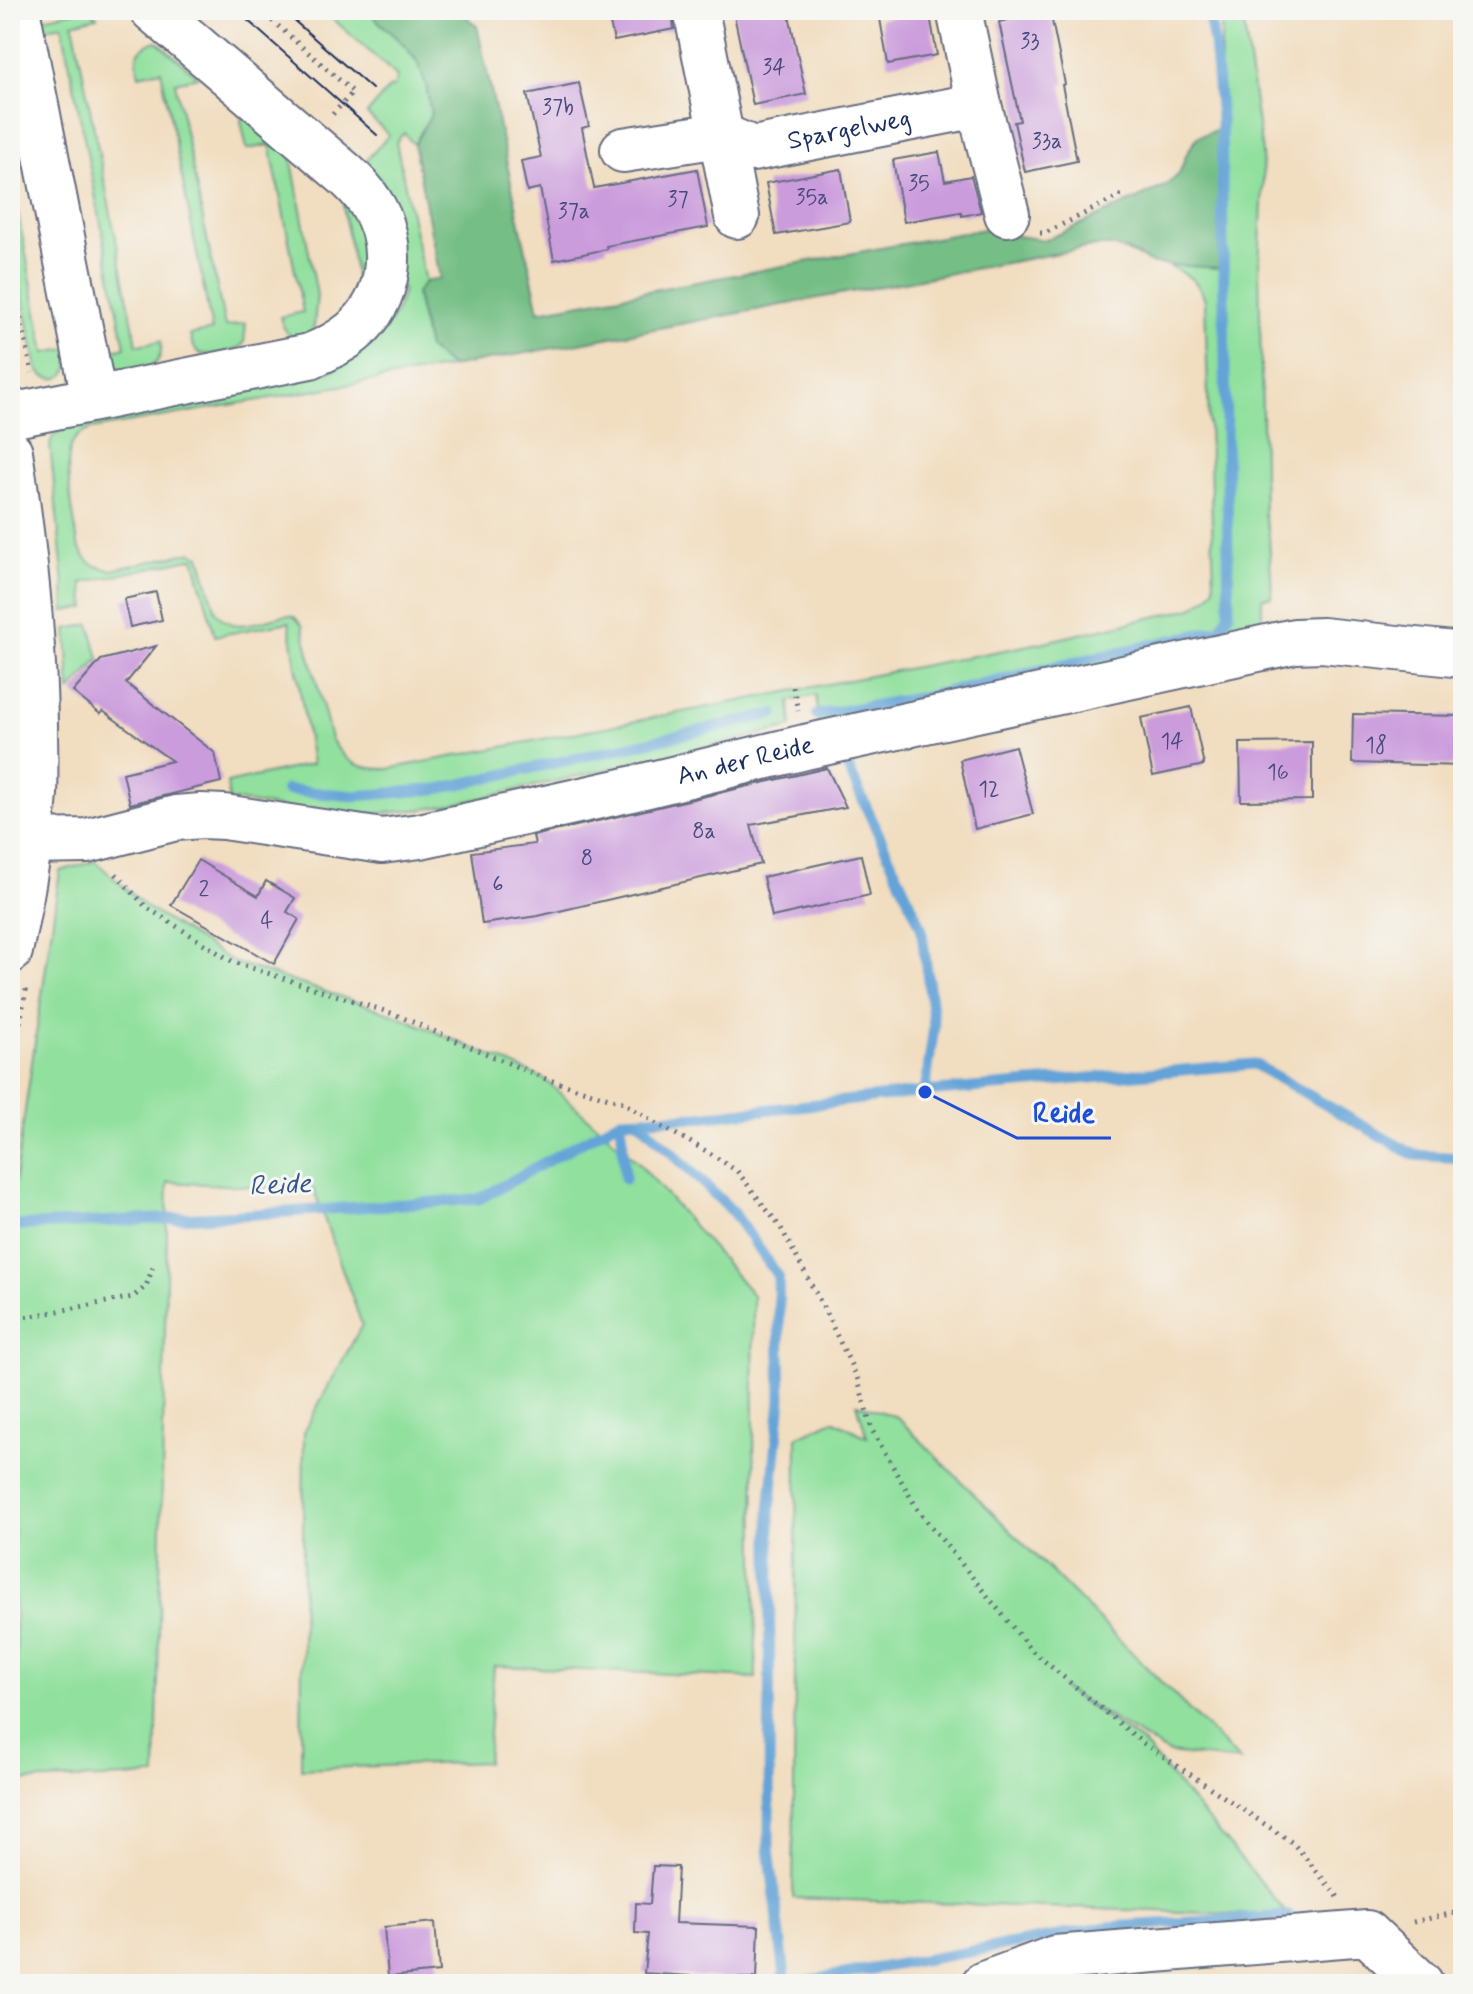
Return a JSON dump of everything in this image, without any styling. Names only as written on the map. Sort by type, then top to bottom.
[{"type":"street","points":[[19,10],[94,398]]},
{"type":"street","points":[[10,416],[310,356],[355,331],[379,298],[386,277],[387,253],[384,231],[370,201],[345,174],[153,10]]},
{"type":"street","points":[[696,10],[737,216]]},
{"type":"street","points":[[959,10],[1007,214]]},
{"type":"street","name":"Spargelweg","points":[[623,150],[720,135],[753,149],[979,105]]},
{"type":"street","points":[[10,452],[32,626],[35,693],[35,792],[10,951]]},
{"type":"street","name":"An der Reide","points":[[29,842],[87,841],[176,818],[201,816],[382,841],[435,833],[820,744],[1295,641],[1322,640],[1463,655]]},
{"type":"street","points":[[984,1984],[1055,1958],[1367,1933],[1421,1984]]},
{"type":"path","points":[[260,10],[353,92],[308,143]]},
{"type":"path","points":[[1007,214],[1022,231],[1045,233],[1126,193]]},
{"type":"path","points":[[10,263],[32,374]]},
{"type":"path","points":[[10,325],[18,365]]},
{"type":"path","points":[[87,841],[146,907],[233,962],[394,1014],[543,1078],[622,1102],[737,1171],[781,1228],[857,1377],[872,1430],[918,1510],[1031,1650],[1143,1743],[1293,1843],[1367,1933]]},
{"type":"path","points":[[10,1318],[133,1297],[146,1286],[153,1267]]},
{"type":"path","points":[[10,1669],[10,1778]]},
{"type":"green space","points":[[89,10],[97,17],[73,23],[137,345],[161,341],[156,363],[138,370],[122,372],[110,364],[105,352],[125,347],[62,25],[37,30],[44,18]]},
{"type":"green space","points":[[323,10],[366,10],[417,61],[426,85],[431,114],[414,145],[404,133],[396,142],[425,282],[416,294],[428,348],[451,367],[91,429],[72,444],[68,465],[78,545],[91,563],[112,570],[192,552],[200,556],[216,612],[222,618],[243,625],[286,615],[297,619],[302,625],[331,739],[348,759],[369,768],[388,769],[1040,643],[1193,608],[1209,596],[1214,588],[1205,300],[1192,279],[1169,266],[1220,268],[1222,10],[1242,10],[1262,153],[1259,266],[1264,514],[1269,535],[1272,597],[1262,598],[1262,619],[1255,636],[819,727],[816,695],[790,701],[792,727],[451,805],[386,813],[346,814],[229,800],[227,783],[312,764],[289,622],[215,636],[194,558],[82,583],[86,608],[65,611],[50,444],[53,436],[68,425],[331,371],[350,361],[382,333],[395,314],[403,291],[362,165],[389,135],[367,114],[389,88],[394,87],[397,76]]},
{"type":"green space","points":[[366,10],[458,10],[477,26],[539,311],[1005,225],[1017,236],[1046,240],[1165,186],[1179,174],[1197,137],[1219,129],[1220,268],[1154,264],[1125,250],[1096,246],[451,367],[428,348],[416,293],[425,282],[440,278],[414,145],[431,114],[426,85],[417,61]]},
{"type":"green space","points":[[157,41],[198,77],[175,82],[225,327],[246,323],[244,343],[230,352],[199,353],[190,335],[212,330],[161,70],[139,75],[137,57],[141,49]]},
{"type":"green space","points":[[246,114],[290,151],[317,295],[314,326],[305,338],[288,334],[280,317],[303,312],[270,145],[247,149],[241,121]]},
{"type":"green space","points":[[10,172],[45,353],[71,348],[68,369],[62,377],[48,378],[37,368],[10,233]]},
{"type":"green space","points":[[344,204],[357,217],[368,252],[360,291],[358,290]]},
{"type":"green space","points":[[90,624],[99,659],[70,691],[67,629]]},
{"type":"green space","points":[[95,861],[146,907],[233,962],[394,1014],[543,1078],[638,1162],[753,1295],[756,1678],[494,1666],[487,1762],[301,1769],[304,1431],[362,1325],[314,1190],[168,1182],[156,1776],[19,1781],[10,1402],[10,1213],[60,871]]},
{"type":"green space","points":[[857,1404],[897,1417],[1240,1761],[1168,1753],[1061,1687],[1143,1743],[1289,1916],[793,1898],[797,1437],[833,1420],[867,1437]]},
{"type":"building","points":[[607,10],[672,10],[674,29],[614,41]]},
{"type":"building","points":[[733,10],[788,10],[806,94],[753,105]]},
{"type":"building","points":[[929,10],[937,55],[888,64],[880,19]]},
{"type":"building","points":[[1050,11],[1077,161],[1025,172],[1014,122],[1020,121],[999,22]]},
{"type":"building","points":[[579,83],[589,126],[582,128],[594,188],[697,169],[708,227],[606,246],[607,249],[554,260],[540,188],[527,191],[521,161],[541,157],[527,94]]},
{"type":"building","points":[[939,152],[945,181],[971,176],[981,212],[962,216],[961,212],[904,222],[893,160]]},
{"type":"building","points":[[841,169],[850,222],[776,235],[766,183]]},
{"type":"building","points":[[156,592],[162,620],[130,627],[124,599]]},
{"type":"building","points":[[156,646],[126,683],[215,753],[221,782],[130,804],[123,773],[172,761],[103,711],[100,714],[73,692],[101,660]]},
{"type":"building","points":[[1191,707],[1204,765],[1153,776],[1141,718]]},
{"type":"building","points":[[1353,714],[1463,716],[1463,766],[1352,763]]},
{"type":"building","points":[[1312,742],[1312,800],[1241,801],[1240,743]]},
{"type":"building","points":[[1015,746],[1033,814],[975,829],[960,760]]},
{"type":"building","points":[[827,768],[846,807],[751,825],[761,864],[538,916],[482,924],[472,852],[535,844],[533,836]]},
{"type":"building","points":[[861,855],[870,895],[772,917],[763,877]]},
{"type":"building","points":[[198,860],[258,896],[266,881],[295,898],[287,912],[299,919],[274,964],[171,905]]},
{"type":"building","points":[[653,1866],[678,1867],[675,1923],[759,1926],[757,1978],[644,1973],[648,1934],[635,1933],[636,1903],[650,1904]]},
{"type":"building","points":[[435,1922],[439,1972],[388,1977],[384,1927]]},
{"type":"waterway","points":[[817,715],[924,697],[1220,629],[1229,614],[1221,118],[1208,10]]},
{"type":"waterway","points":[[286,790],[355,796],[438,789],[774,714]]},
{"type":"waterway","points":[[839,748],[921,926],[934,1026],[925,1092]]},
{"type":"waterway","name":"Reide","points":[[13,1226],[479,1199],[621,1120],[700,1117],[925,1092],[1254,1064],[1414,1155],[1463,1158]]},
{"type":"waterway","points":[[621,1120],[625,1179]]},
{"type":"waterway","points":[[638,1120],[733,1212],[778,1276],[781,1399],[770,1511],[769,1849],[786,1984]]},
{"type":"waterway","points":[[788,1984],[1108,1927],[1289,1916]]},
{"type":"tram line","points":[[236,10],[377,135]]},
{"type":"tram line","points":[[282,10],[372,89]]},
{"type":"place","name":"Reide","points":[[925,1092]]}]
